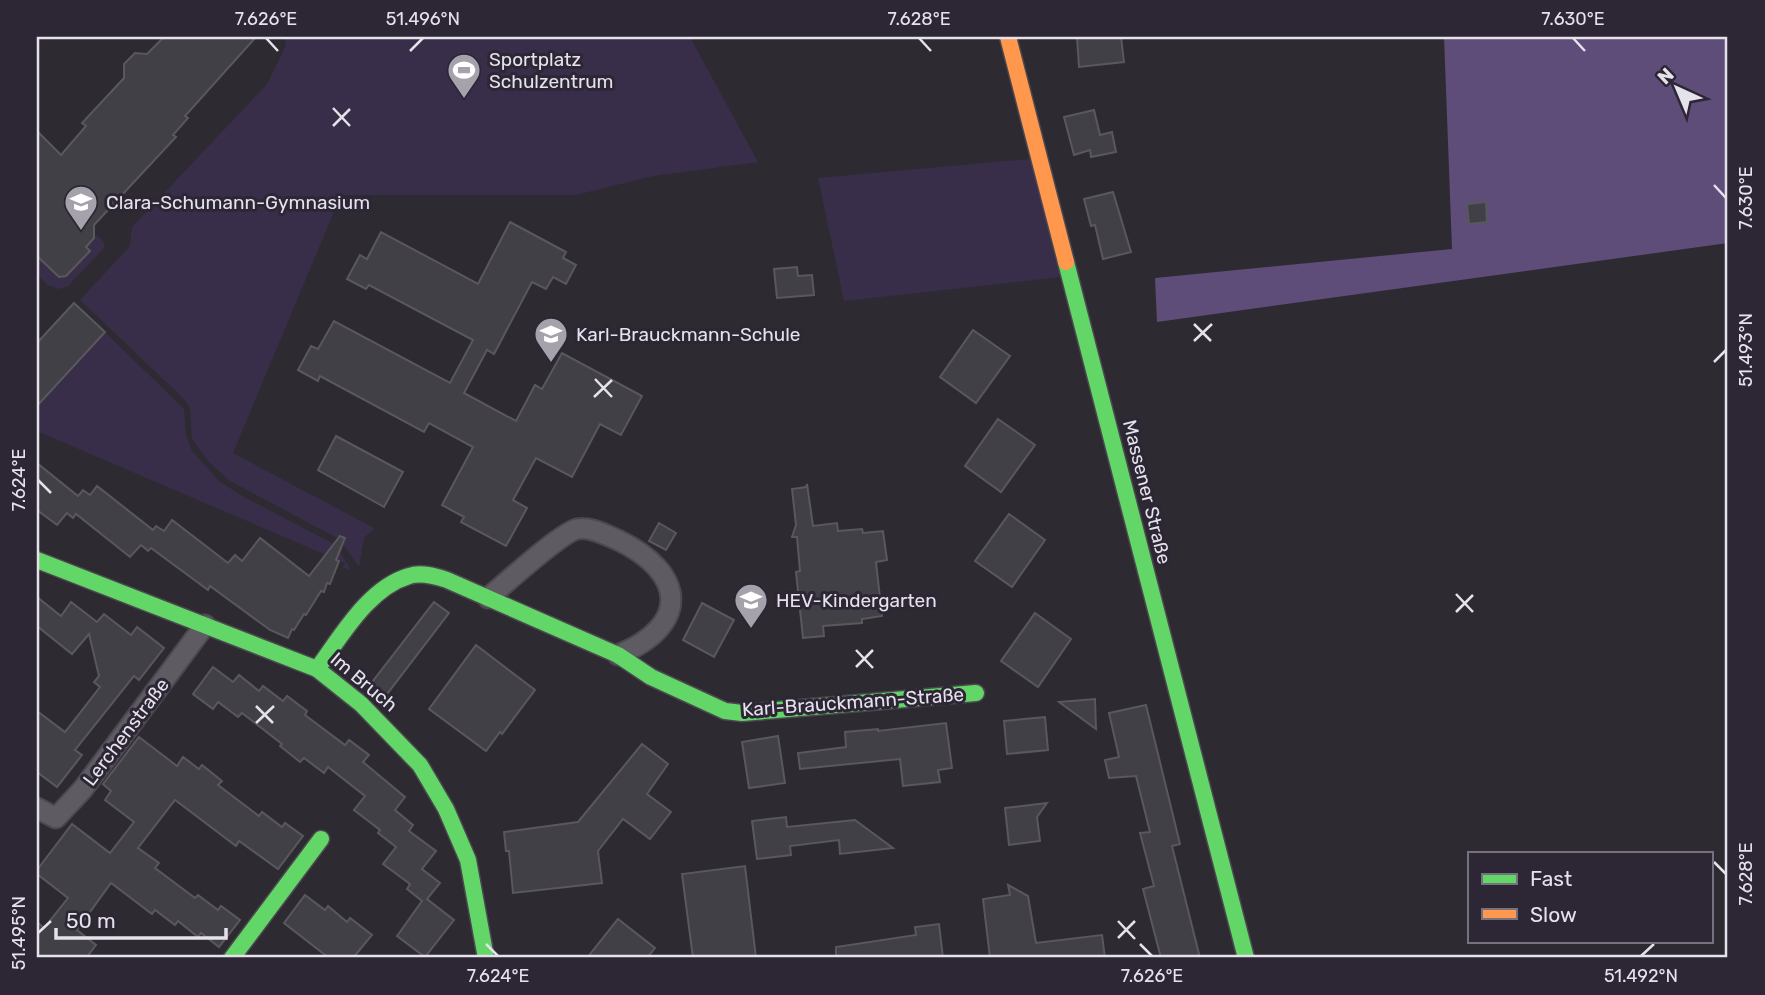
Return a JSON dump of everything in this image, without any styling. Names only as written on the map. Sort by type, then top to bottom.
[{"type":"street","name":"Massener Straße","points":[[1008,37],[1245,958]]},
{"type":"street","points":[[488,598],[551,546],[577,529],[599,531],[633,548],[658,568],[667,583],[672,604],[667,620],[654,634],[637,647],[618,655]]},
{"type":"street","name":"Im Bruch","points":[[37,561],[317,669],[361,704],[419,765],[446,809],[468,860],[486,958]]},
{"type":"street","name":"Karl-Brauckmann-Straße","points":[[317,669],[374,597],[392,583],[410,576],[429,575],[447,580],[618,655],[652,677],[724,710],[742,713],[976,693]]},
{"type":"street","name":"Lerchenstraße","points":[[37,808],[56,818],[83,789],[205,625]]},
{"type":"street","points":[[232,958],[321,839]]},
{"type":"shaded area","points":[[285,37],[690,37],[758,162],[653,176],[576,195],[341,195],[233,453],[374,528],[364,538],[359,567],[339,539],[230,481],[210,463],[192,439],[190,408],[184,399],[80,300],[130,246],[132,227],[267,84],[286,45]]},
{"type":"shaded area","points":[[1444,37],[1728,37],[1728,243],[1157,322],[1155,278],[1452,249]]},
{"type":"shaded area","points":[[1030,159],[1060,277],[844,301],[818,178]]},
{"type":"shaded area","points":[[97,235],[104,242],[104,248],[68,286],[58,289],[48,285],[37,274],[37,256],[58,277],[66,276],[90,251],[86,247]]},
{"type":"shaded area","points":[[105,332],[184,409],[186,436],[192,451],[219,481],[242,496],[336,545],[351,570],[342,568],[345,563],[37,431],[37,406]]},
{"type":"building","points":[[164,37],[256,37],[185,116],[188,118],[173,135],[176,137],[94,225],[94,238],[86,247],[90,251],[66,276],[59,277],[37,256],[37,131],[61,155],[86,126],[82,123],[124,78],[124,64],[135,53],[147,54]]},
{"type":"building","points":[[1077,37],[1121,37],[1124,62],[1079,67]]},
{"type":"building","points":[[1094,110],[1100,135],[1112,132],[1116,152],[1091,157],[1090,150],[1074,155],[1064,117]]},
{"type":"building","points":[[1113,192],[1131,252],[1103,259],[1095,225],[1091,226],[1084,199]]},
{"type":"building","points":[[1486,202],[1487,222],[1469,224],[1467,204]]},
{"type":"building","points":[[510,222],[566,252],[563,258],[576,265],[566,284],[553,277],[546,289],[532,282],[494,354],[487,350],[464,393],[516,421],[535,385],[542,389],[562,353],[642,396],[621,435],[600,424],[572,477],[536,458],[513,500],[527,508],[506,546],[461,522],[464,517],[442,505],[473,447],[429,423],[424,432],[320,376],[318,381],[298,370],[311,346],[318,349],[334,321],[450,383],[473,340],[369,285],[366,289],[347,279],[360,255],[367,259],[381,232],[478,284]]},
{"type":"building","points":[[797,267],[798,276],[812,275],[814,295],[777,298],[774,269]]},
{"type":"building","points":[[74,303],[105,332],[37,406],[37,343]]},
{"type":"building","points":[[973,330],[1010,356],[976,403],[940,377]]},
{"type":"building","points":[[998,419],[1035,445],[1001,492],[965,466]]},
{"type":"building","points":[[336,436],[403,472],[384,507],[318,470]]},
{"type":"building","points":[[37,463],[78,496],[83,490],[90,495],[97,486],[153,530],[156,526],[164,531],[172,520],[228,563],[235,555],[242,561],[260,538],[309,576],[340,536],[345,538],[336,560],[339,561],[330,584],[327,583],[324,592],[321,591],[288,638],[270,630],[210,586],[208,590],[151,548],[148,551],[141,545],[130,557],[76,514],[73,518],[67,513],[57,525],[37,510]]},
{"type":"building","points":[[807,484],[813,526],[837,523],[838,531],[883,531],[887,560],[876,562],[882,616],[862,619],[862,623],[823,626],[824,636],[803,638],[796,572],[800,571],[797,537],[792,537],[796,525],[792,489],[806,487]]},
{"type":"building","points":[[1009,514],[1045,540],[1012,587],[975,561]]},
{"type":"building","points":[[659,523],[676,533],[666,550],[649,541]]},
{"type":"building","points":[[37,597],[61,616],[71,602],[97,622],[104,614],[131,635],[137,627],[164,648],[139,680],[134,676],[75,750],[82,755],[57,787],[37,772],[37,711],[65,732],[100,687],[94,682],[99,676],[89,634],[72,654],[37,626]]},
{"type":"building","points":[[434,602],[449,613],[384,698],[369,686]]},
{"type":"building","points":[[702,603],[734,620],[714,657],[683,640]]},
{"type":"building","points":[[1035,613],[1071,639],[1038,687],[1001,661]]},
{"type":"building","points":[[476,645],[535,690],[486,751],[429,709]]},
{"type":"building","points":[[213,667],[233,682],[239,675],[259,691],[263,686],[283,701],[287,696],[307,711],[305,715],[345,745],[349,740],[369,755],[363,762],[405,797],[395,810],[413,825],[409,831],[436,851],[422,869],[440,883],[427,899],[454,920],[425,957],[397,936],[422,901],[407,889],[410,884],[383,864],[396,847],[378,833],[380,830],[354,810],[365,796],[328,767],[324,773],[304,758],[300,762],[280,746],[282,744],[242,713],[238,717],[218,702],[213,709],[193,694]]},
{"type":"building","points":[[1095,699],[1096,729],[1059,702]]},
{"type":"building","points":[[1146,705],[1180,844],[1172,846],[1200,958],[1161,958],[1143,889],[1154,886],[1140,833],[1150,832],[1136,776],[1109,778],[1105,760],[1119,757],[1109,713]]},
{"type":"building","points":[[1045,717],[1048,750],[1007,754],[1004,721]]},
{"type":"building","points":[[946,723],[952,768],[938,770],[940,782],[903,786],[900,759],[800,769],[798,753],[846,747],[845,732]]},
{"type":"building","points":[[778,736],[785,783],[749,788],[742,742]]},
{"type":"building","points":[[139,737],[177,766],[183,757],[199,769],[202,765],[222,781],[218,785],[259,816],[262,812],[282,827],[285,823],[303,836],[278,869],[239,841],[236,846],[175,800],[138,848],[159,863],[155,868],[195,898],[198,895],[218,910],[221,906],[240,920],[219,947],[201,933],[198,937],[178,921],[175,925],[155,910],[152,914],[111,883],[77,930],[96,945],[86,958],[37,958],[37,922],[44,928],[68,898],[37,874],[37,870],[72,824],[110,853],[134,822],[105,800],[111,791],[103,784]]},
{"type":"building","points":[[642,744],[668,764],[647,794],[671,812],[650,839],[623,819],[598,851],[602,883],[513,893],[509,851],[506,851],[504,832],[578,822]]},
{"type":"building","points":[[1047,803],[1037,817],[1040,841],[1009,845],[1005,808]]},
{"type":"building","points":[[786,817],[787,827],[855,820],[893,848],[840,854],[839,840],[790,846],[791,855],[757,859],[752,821]]},
{"type":"building","points":[[745,866],[756,958],[693,958],[682,874]]},
{"type":"building","points":[[1008,885],[1028,896],[1036,943],[1102,935],[1105,958],[990,958],[983,899],[1010,895]]},
{"type":"building","points":[[305,895],[325,910],[328,906],[347,922],[350,918],[372,935],[353,958],[329,958],[284,923]]},
{"type":"building","points":[[618,919],[655,948],[647,958],[587,958]]},
{"type":"building","points":[[939,924],[943,958],[836,958],[836,947],[916,935],[915,927]]},
{"type":"traffic: fast","points":[[1066,262],[1246,958]]},
{"type":"traffic: fast","points":[[37,560],[317,669],[361,704],[420,765],[446,809],[468,860],[486,958]]},
{"type":"traffic: fast","points":[[317,669],[368,602],[394,582],[423,574],[447,580],[618,655],[651,677],[725,711],[742,713],[976,693]]},
{"type":"traffic: fast","points":[[232,958],[321,839]]},
{"type":"traffic: slow","points":[[1008,37],[1066,262]]},
{"type":"place","name":"Sportplatz Schulzentrum","points":[[464,100]]},
{"type":"place","name":"Clara-Schumann-Gymnasium","points":[[81,232]]},
{"type":"place","name":"Karl-Brauckmann-Schule","points":[[551,364]]},
{"type":"place","name":"HEV-Kindergarten","points":[[751,630]]}]
